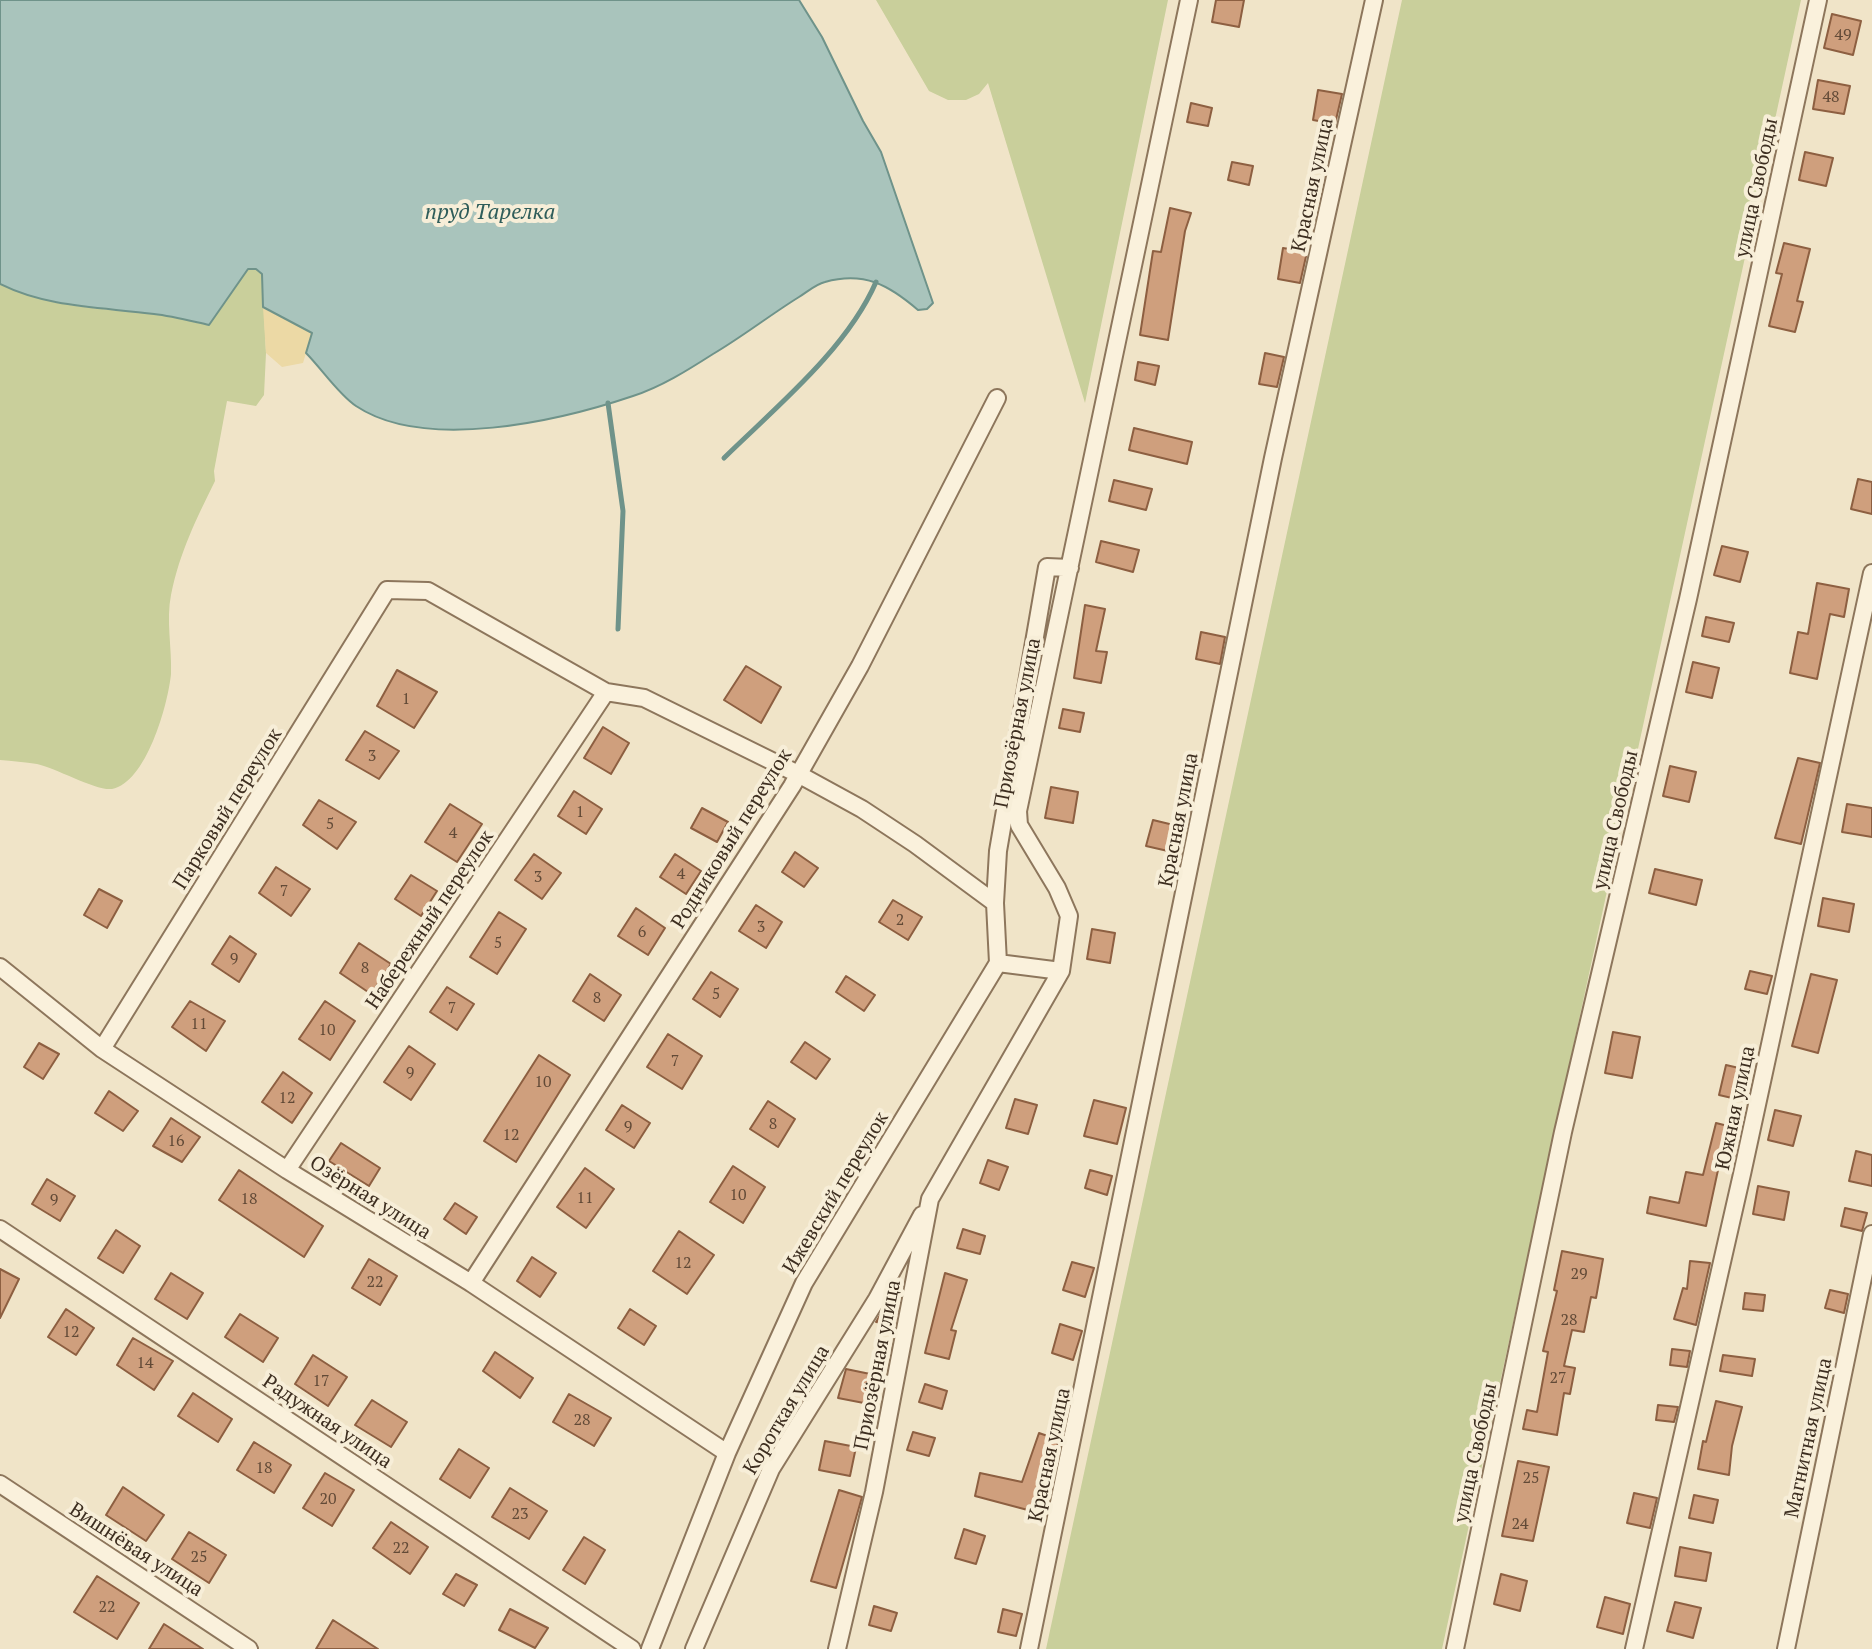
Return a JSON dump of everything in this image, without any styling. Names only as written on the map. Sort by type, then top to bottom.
[{"type":"street","name":"Приозёрная улица","points":[[837,1649],[874,1492],[930,1199],[1061,971],[1069,916],[1057,888],[1019,825],[1018,811],[1189,0]]},
{"type":"street","name":"Красная улица","points":[[1029,1649],[1273,458],[1374,0]]},
{"type":"street","name":"улица Свободы","points":[[1455,1649],[1563,1132],[1688,599],[1818,0]]},
{"type":"street","name":"Родниковый переулок","points":[[471,1283],[798,774],[860,666],[997,398]]},
{"type":"street","points":[[1061,971],[998,963],[995,903],[998,851],[1047,567],[1070,568]]},
{"type":"street","name":"Южная улица","points":[[1634,1649],[1872,573]]},
{"type":"street","name":"Парковый переулок","points":[[102,1049],[387,590],[428,591],[606,692]]},
{"type":"street","points":[[606,692],[644,698],[798,774],[862,809],[995,903]]},
{"type":"street","name":"Набережный переулок","points":[[287,1170],[606,692]]},
{"type":"street","name":"Ижевский переулок","points":[[650,1649],[727,1453],[804,1283],[998,963]]},
{"type":"street","name":"Озёрная улица","points":[[0,967],[102,1049],[287,1170],[471,1283],[727,1453]]},
{"type":"street","name":"Короткая улица","points":[[694,1649],[771,1469],[877,1299],[930,1199]]},
{"type":"street","name":"Радужная улица","points":[[0,1229],[632,1649]]},
{"type":"street","name":"Магнитная улица","points":[[1786,1649],[1872,1234]]},
{"type":"street","name":"Вишнёвая улица","points":[[0,1484],[249,1649]]},
{"type":"green space","points":[[876,0],[1168,0],[1085,403],[988,83],[979,94],[966,100],[948,100],[929,91]]},
{"type":"green space","points":[[1402,0],[1801,0],[1442,1649],[1046,1649]]},
{"type":"green space","points":[[248,269],[262,273],[266,353],[264,395],[256,406],[227,401],[214,471],[215,481],[184,550],[171,595],[169,688],[160,722],[145,758],[124,784],[112,789],[37,764],[0,760],[0,283],[36,298],[55,302],[161,315],[209,325]]},
{"type":"sand","points":[[263,307],[312,333],[303,363],[282,367],[266,353]]},
{"type":"water","name":"пруд Тарелка","points":[[0,0],[799,0],[822,37],[881,152],[933,303],[927,309],[918,310],[875,282],[839,279],[818,284],[674,378],[603,405],[568,415],[493,428],[454,430],[385,420],[350,401],[306,353],[312,333],[263,307],[262,274],[256,269],[248,269],[209,325],[161,315],[56,302],[0,284]]},
{"type":"building","points":[[1216,0],[1244,0],[1239,27],[1212,22]]},
{"type":"building","points":[[1832,14],[1861,21],[1853,55],[1824,48]]},
{"type":"building","points":[[1818,80],[1850,86],[1844,114],[1813,109]]},
{"type":"building","points":[[1318,90],[1342,94],[1335,124],[1313,120]]},
{"type":"building","points":[[1191,103],[1212,108],[1208,126],[1187,122]]},
{"type":"building","points":[[1805,152],[1833,158],[1826,186],[1799,180]]},
{"type":"building","points":[[1232,162],[1253,166],[1249,185],[1228,180]]},
{"type":"building","points":[[1170,208],[1191,213],[1185,231],[1168,340],[1140,335],[1153,251],[1161,252]]},
{"type":"building","points":[[1784,243],[1810,249],[1797,301],[1803,302],[1795,332],[1769,326],[1782,274],[1776,273]]},
{"type":"building","points":[[1283,248],[1307,252],[1300,283],[1278,279]]},
{"type":"building","points":[[1265,353],[1284,357],[1277,387],[1259,384]]},
{"type":"building","points":[[1138,362],[1159,366],[1155,385],[1135,380]]},
{"type":"building","points":[[1134,428],[1192,442],[1187,464],[1129,450]]},
{"type":"building","points":[[1858,479],[1872,482],[1872,514],[1851,509]]},
{"type":"building","points":[[1114,480],[1152,489],[1146,510],[1109,501]]},
{"type":"building","points":[[1101,541],[1139,550],[1133,572],[1096,562]]},
{"type":"building","points":[[1722,546],[1748,552],[1740,582],[1714,575]]},
{"type":"building","points":[[1817,583],[1849,589],[1844,617],[1830,614],[1817,679],[1790,673],[1798,632],[1808,634]]},
{"type":"building","points":[[1085,605],[1105,609],[1096,651],[1107,652],[1101,683],[1074,678]]},
{"type":"building","points":[[1706,617],[1734,623],[1729,642],[1702,636]]},
{"type":"building","points":[[1201,632],[1225,637],[1220,664],[1196,659]]},
{"type":"building","points":[[1693,662],[1719,668],[1712,698],[1686,692]]},
{"type":"building","points":[[746,666],[781,687],[761,723],[724,700]]},
{"type":"building","points":[[397,670],[437,692],[414,728],[377,706]]},
{"type":"building","points":[[1063,709],[1084,713],[1080,732],[1059,728]]},
{"type":"building","points":[[603,727],[629,743],[611,774],[584,758]]},
{"type":"building","points":[[365,731],[399,751],[379,779],[346,760]]},
{"type":"building","points":[[1798,758],[1820,763],[1801,844],[1775,838]]},
{"type":"building","points":[[1670,766],[1696,772],[1689,802],[1663,796]]},
{"type":"building","points":[[1051,787],[1078,792],[1073,823],[1045,818]]},
{"type":"building","points":[[574,791],[602,809],[586,834],[558,816]]},
{"type":"building","points":[[319,800],[356,822],[337,849],[303,825]]},
{"type":"building","points":[[450,804],[482,824],[457,862],[425,842]]},
{"type":"building","points":[[1847,804],[1872,808],[1872,837],[1842,832]]},
{"type":"building","points":[[702,808],[728,822],[717,842],[691,828]]},
{"type":"building","points":[[1153,820],[1186,828],[1181,854],[1146,846]]},
{"type":"building","points":[[795,852],[818,868],[804,887],[782,872]]},
{"type":"building","points":[[534,854],[561,873],[542,899],[515,880]]},
{"type":"building","points":[[675,854],[701,871],[686,894],[660,877]]},
{"type":"building","points":[[276,867],[310,889],[291,916],[259,893]]},
{"type":"building","points":[[1655,869],[1702,880],[1696,905],[1649,893]]},
{"type":"building","points":[[411,875],[437,891],[421,916],[395,899]]},
{"type":"building","points":[[99,889],[122,901],[107,928],[84,915]]},
{"type":"building","points":[[1823,898],[1854,904],[1849,932],[1818,926]]},
{"type":"building","points":[[893,900],[922,917],[908,940],[879,922]]},
{"type":"building","points":[[756,905],[782,922],[766,948],[739,931]]},
{"type":"building","points":[[636,908],[665,928],[648,955],[618,936]]},
{"type":"building","points":[[499,912],[526,929],[497,974],[470,957]]},
{"type":"building","points":[[1092,929],[1115,933],[1110,963],[1087,959]]},
{"type":"building","points":[[230,936],[256,954],[239,982],[212,964]]},
{"type":"building","points":[[359,943],[391,964],[371,994],[340,973]]},
{"type":"building","points":[[1750,971],[1772,976],[1767,994],[1745,989]]},
{"type":"building","points":[[711,972],[738,989],[720,1017],[693,999]]},
{"type":"building","points":[[590,974],[621,995],[604,1021],[573,1001]]},
{"type":"building","points":[[1811,974],[1837,980],[1818,1053],[1792,1046]]},
{"type":"building","points":[[846,976],[875,995],[864,1011],[836,992]]},
{"type":"building","points":[[447,987],[474,1004],[457,1030],[430,1012]]},
{"type":"building","points":[[190,1001],[225,1021],[206,1051],[172,1027]]},
{"type":"building","points":[[325,1001],[355,1021],[330,1060],[299,1039]]},
{"type":"building","points":[[1613,1032],[1640,1037],[1632,1078],[1605,1073]]},
{"type":"building","points":[[668,1034],[702,1056],[682,1089],[647,1067]]},
{"type":"building","points":[[805,1042],[830,1059],[816,1079],[791,1062]]},
{"type":"building","points":[[39,1043],[59,1054],[43,1079],[24,1067]]},
{"type":"building","points":[[409,1046],[435,1064],[411,1100],[384,1082]]},
{"type":"building","points":[[539,1055],[570,1075],[516,1162],[484,1141]]},
{"type":"building","points":[[1726,1065],[1752,1071],[1745,1101],[1719,1095]]},
{"type":"building","points":[[283,1072],[312,1093],[292,1123],[262,1102]]},
{"type":"building","points":[[109,1091],[138,1111],[123,1131],[95,1113]]},
{"type":"building","points":[[1015,1099],[1037,1105],[1028,1134],[1006,1128]]},
{"type":"building","points":[[1094,1100],[1126,1108],[1117,1144],[1084,1136]]},
{"type":"building","points":[[768,1101],[795,1119],[778,1147],[750,1129]]},
{"type":"building","points":[[622,1105],[650,1123],[634,1148],[606,1130]]},
{"type":"building","points":[[1775,1110],[1801,1116],[1793,1146],[1768,1140]]},
{"type":"building","points":[[171,1118],[200,1137],[182,1162],[153,1146]]},
{"type":"building","points":[[1716,1123],[1740,1129],[1734,1159],[1721,1156],[1706,1226],[1647,1213],[1650,1197],[1679,1203],[1686,1172],[1703,1175]]},
{"type":"building","points":[[341,1143],[380,1168],[369,1186],[329,1161]]},
{"type":"building","points":[[1856,1151],[1872,1155],[1872,1186],[1849,1181]]},
{"type":"building","points":[[988,1160],[1008,1167],[999,1190],[980,1183]]},
{"type":"building","points":[[733,1166],[765,1187],[743,1223],[710,1202]]},
{"type":"building","points":[[585,1168],[614,1189],[586,1228],[557,1207]]},
{"type":"building","points":[[239,1170],[323,1226],[304,1257],[219,1200]]},
{"type":"building","points":[[1090,1170],[1112,1176],[1107,1195],[1085,1188]]},
{"type":"building","points":[[47,1179],[75,1196],[60,1221],[32,1204]]},
{"type":"building","points":[[1758,1186],[1789,1192],[1784,1220],[1753,1214]]},
{"type":"building","points":[[455,1203],[477,1217],[466,1234],[444,1219]]},
{"type":"building","points":[[1845,1208],[1867,1213],[1862,1231],[1841,1226]]},
{"type":"building","points":[[963,1229],[985,1236],[980,1254],[957,1248]]},
{"type":"building","points":[[116,1230],[140,1246],[123,1273],[98,1258]]},
{"type":"building","points":[[679,1231],[714,1255],[687,1294],[653,1271]]},
{"type":"building","points":[[1562,1251],[1603,1259],[1596,1298],[1591,1297],[1584,1332],[1572,1330],[1564,1366],[1575,1368],[1570,1394],[1564,1393],[1557,1435],[1523,1429],[1527,1410],[1537,1412],[1548,1352],[1543,1351],[1557,1291],[1554,1290]]},
{"type":"building","points":[[532,1257],[556,1273],[540,1297],[517,1281]]},
{"type":"building","points":[[369,1259],[397,1276],[380,1305],[352,1288]]},
{"type":"building","points":[[1690,1261],[1710,1263],[1696,1325],[1674,1319],[1683,1288],[1687,1289]]},
{"type":"building","points":[[1072,1262],[1094,1268],[1085,1297],[1063,1290]]},
{"type":"building","points":[[0,1269],[19,1279],[0,1318]]},
{"type":"building","points":[[171,1273],[203,1293],[187,1319],[155,1299]]},
{"type":"building","points":[[945,1273],[967,1280],[951,1330],[956,1331],[949,1359],[925,1353]]},
{"type":"building","points":[[1830,1290],[1848,1294],[1844,1313],[1825,1308]]},
{"type":"building","points":[[1745,1293],[1765,1295],[1763,1311],[1743,1309]]},
{"type":"building","points":[[888,1302],[899,1304],[895,1325],[876,1322]]},
{"type":"building","points":[[66,1309],[94,1328],[76,1355],[48,1337]]},
{"type":"building","points":[[630,1309],[656,1326],[644,1345],[618,1328]]},
{"type":"building","points":[[240,1314],[278,1338],[263,1362],[225,1337]]},
{"type":"building","points":[[1060,1324],[1082,1331],[1073,1360],[1052,1353]]},
{"type":"building","points":[[133,1338],[173,1361],[154,1390],[117,1365]]},
{"type":"building","points":[[1672,1349],[1690,1351],[1687,1367],[1670,1365]]},
{"type":"building","points":[[495,1352],[533,1378],[520,1398],[483,1371]]},
{"type":"building","points":[[313,1355],[347,1377],[328,1406],[295,1384]]},
{"type":"building","points":[[1723,1355],[1755,1359],[1752,1376],[1720,1371]]},
{"type":"building","points":[[846,1369],[875,1375],[869,1404],[838,1398]]},
{"type":"building","points":[[925,1384],[947,1391],[942,1409],[919,1402]]},
{"type":"building","points":[[193,1393],[232,1419],[218,1442],[178,1416]]},
{"type":"building","points":[[569,1394],[611,1418],[594,1446],[553,1422]]},
{"type":"building","points":[[372,1400],[407,1422],[391,1447],[355,1425]]},
{"type":"building","points":[[1716,1401],[1742,1407],[1732,1446],[1729,1475],[1698,1469]]},
{"type":"building","points":[[1658,1405],[1678,1407],[1674,1422],[1656,1420]]},
{"type":"building","points":[[913,1432],[935,1438],[929,1456],[907,1450]]},
{"type":"building","points":[[1039,1433],[1059,1440],[1043,1484],[1046,1485],[1039,1513],[975,1496],[980,1473],[1022,1482]]},
{"type":"building","points":[[825,1441],[856,1447],[850,1476],[819,1470]]},
{"type":"building","points":[[254,1442],[291,1465],[274,1493],[237,1470]]},
{"type":"building","points":[[459,1449],[489,1468],[470,1498],[440,1479]]},
{"type":"building","points":[[1518,1461],[1549,1467],[1533,1541],[1502,1536]]},
{"type":"building","points":[[325,1473],[354,1490],[332,1526],[303,1508]]},
{"type":"building","points":[[123,1487],[164,1515],[146,1541],[106,1515]]},
{"type":"building","points":[[510,1488],[547,1511],[529,1539],[492,1517]]},
{"type":"building","points":[[839,1490],[862,1497],[836,1588],[811,1581]]},
{"type":"building","points":[[1634,1493],[1657,1498],[1650,1528],[1627,1523]]},
{"type":"building","points":[[1694,1495],[1718,1500],[1713,1523],[1689,1518]]},
{"type":"building","points":[[391,1522],[428,1547],[410,1574],[373,1548]]},
{"type":"building","points":[[964,1529],[985,1536],[976,1564],[955,1558]]},
{"type":"building","points":[[189,1532],[226,1555],[209,1583],[172,1559]]},
{"type":"building","points":[[584,1537],[605,1550],[585,1584],[563,1570]]},
{"type":"building","points":[[1680,1547],[1711,1553],[1706,1581],[1675,1576]]},
{"type":"building","points":[[456,1574],[477,1585],[464,1606],[443,1594]]},
{"type":"building","points":[[1501,1574],[1527,1581],[1520,1611],[1494,1604]]},
{"type":"building","points":[[97,1576],[139,1603],[117,1639],[74,1612]]},
{"type":"building","points":[[1605,1597],[1630,1604],[1623,1634],[1597,1627]]},
{"type":"building","points":[[1675,1602],[1701,1608],[1693,1638],[1667,1631]]},
{"type":"building","points":[[874,1606],[897,1613],[891,1631],[869,1625]]},
{"type":"building","points":[[510,1609],[548,1628],[535,1648],[499,1630]]},
{"type":"building","points":[[1003,1609],[1022,1614],[1016,1636],[998,1632]]},
{"type":"building","points":[[333,1620],[378,1649],[316,1649]]},
{"type":"building","points":[[164,1624],[203,1649],[149,1649]]},
{"type":"waterway","points":[[724,458],[829,354],[863,307],[876,282]]},
{"type":"waterway","points":[[608,403],[623,511],[618,629]]}]
